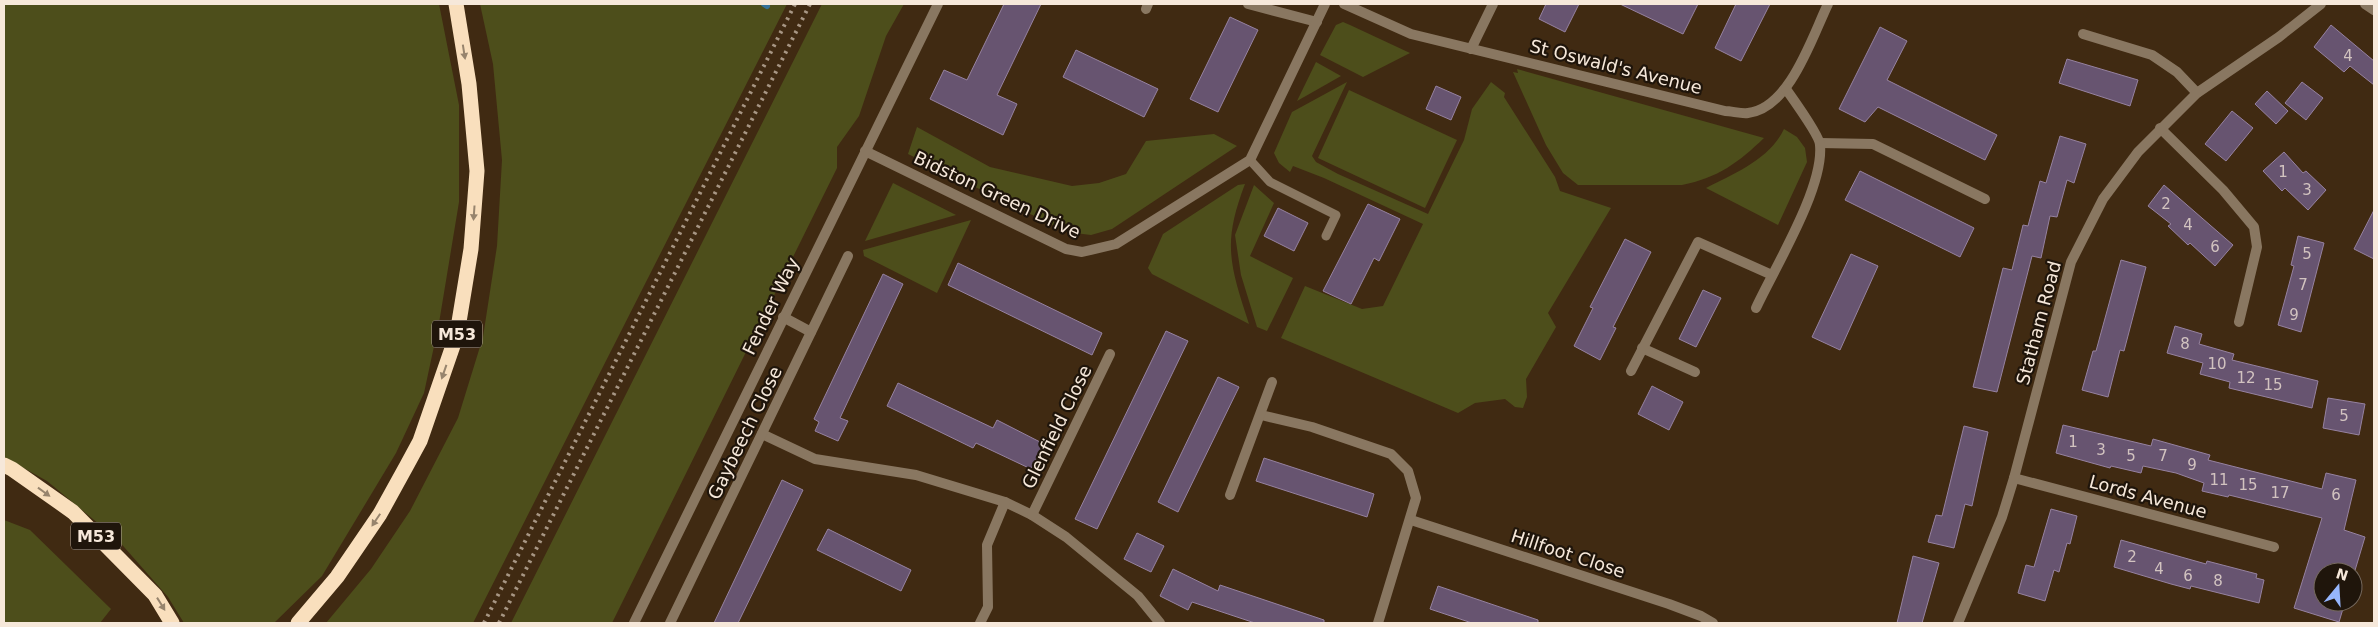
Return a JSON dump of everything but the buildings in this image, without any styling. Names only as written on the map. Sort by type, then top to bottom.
[{"type":"highway","name":"M53","points":[[298,623],[337,577],[380,514],[403,474],[420,441],[457,334],[471,249],[477,171],[469,84],[456,4]]},
{"type":"highway","name":"M53","points":[[4,465],[73,512],[155,595],[172,623]]},
{"type":"street","name":"Fender Way","points":[[634,623],[782,317],[938,4]]},
{"type":"street","points":[[1248,4],[1317,22]]},
{"type":"street","points":[[1250,160],[1325,4]]},
{"type":"street","name":"St Oswald's Avenue","points":[[1344,4],[1411,34],[1725,111],[1749,113],[1772,104],[1786,89],[1828,4]]},
{"type":"street","points":[[1471,49],[1492,4]]},
{"type":"street","name":"Statham Road","points":[[1958,623],[1998,525],[2014,478],[2070,262],[2102,199],[2138,152],[2160,128],[2198,93],[2279,37],[2321,4]]},
{"type":"street","points":[[2365,4],[2374,10]]},
{"type":"street","points":[[2083,34],[2152,55],[2177,72],[2198,93]]},
{"type":"street","points":[[1756,308],[1809,199],[1818,171],[1820,143],[1786,89]]},
{"type":"street","points":[[2160,128],[2223,190],[2254,227],[2257,247],[2239,322]]},
{"type":"street","points":[[1820,143],[1873,144],[1985,199]]},
{"type":"street","name":"Bidston Green Drive","points":[[866,151],[1066,249],[1082,252],[1116,244],[1132,236],[1250,160]]},
{"type":"street","points":[[1631,371],[1698,242],[1772,275]]},
{"type":"street","name":"Gaybeech Close","points":[[670,623],[848,256]]},
{"type":"street","points":[[782,317],[811,332]]},
{"type":"street","points":[[1642,348],[1695,372]]},
{"type":"street","name":"Glenfield Close","points":[[1032,515],[1110,354]]},
{"type":"street","points":[[1230,495],[1272,382]]},
{"type":"street","points":[[1261,415],[1312,427],[1391,454],[1408,471],[1416,498],[1411,520],[1378,623]]},
{"type":"street","points":[[762,434],[815,459],[916,475],[1005,502],[1032,515],[1066,537],[1138,596],[1160,623]]},
{"type":"street","name":"Lords Avenue","points":[[2014,478],[2274,547]]},
{"type":"street","points":[[980,623],[988,607],[987,545],[1005,502]]},
{"type":"street","name":"Hillfoot Close","points":[[1411,520],[1669,604],[1701,616],[1713,623]]},
{"type":"lane","points":[[1250,160],[1270,182],[1336,215],[1326,236]]},
{"type":"shaded area","points":[[4,4],[439,4],[459,105],[459,202],[439,323],[424,393],[396,453],[322,576],[274,623],[184,623],[168,597],[117,539],[47,481],[4,457]]},
{"type":"shaded area","points":[[480,4],[787,4],[473,623],[326,623],[371,569],[410,511],[458,418],[483,337],[497,246],[502,160],[493,64]]},
{"type":"shaded area","points":[[822,4],[904,4],[886,36],[859,116],[837,147],[837,168],[612,623],[511,623]]},
{"type":"shaded area","points":[[1343,22],[1410,53],[1363,77],[1320,55],[1336,25]]},
{"type":"shaded area","points":[[1316,62],[1341,76],[1297,101]]},
{"type":"shaded area","points":[[1517,69],[1764,138],[1737,162],[1695,182],[1682,185],[1578,185],[1563,173],[1546,145],[1513,72],[1518,73]]},
{"type":"shaded area","points":[[1347,82],[1312,156],[1316,162],[1338,174],[1428,214],[1464,140],[1472,109],[1491,82],[1505,93],[1504,97],[1555,177],[1560,191],[1611,208],[1548,313],[1556,327],[1526,379],[1527,397],[1523,408],[1515,407],[1505,399],[1475,403],[1458,413],[1281,338],[1305,286],[1362,309],[1383,306],[1423,224],[1324,178],[1293,166],[1290,172],[1279,163],[1274,153],[1292,112]]},
{"type":"shaded area","points":[[1349,90],[1457,140],[1425,208],[1318,158]]},
{"type":"shaded area","points":[[917,127],[990,167],[1072,186],[1099,183],[1126,174],[1146,141],[1214,134],[1237,146],[1112,229],[1091,235],[1067,232],[908,154]]},
{"type":"shaded area","points":[[1784,129],[1797,137],[1805,148],[1807,162],[1778,225],[1706,188],[1761,157],[1778,140]]},
{"type":"shaded area","points":[[893,183],[956,215],[865,241]]},
{"type":"shaded area","points":[[1245,184],[1233,223],[1231,254],[1237,286],[1249,324],[1152,274],[1148,268],[1163,234],[1238,185]]},
{"type":"shaded area","points":[[1254,185],[1274,203],[1250,256],[1293,278],[1267,331],[1257,327],[1241,275],[1235,235]]},
{"type":"shaded area","points":[[971,220],[937,293],[864,256],[863,250]]},
{"type":"shaded area","points":[[4,520],[30,530],[111,609],[100,623],[4,623]]},
{"type":"railway","points":[[484,623],[795,4]]},
{"type":"railway","points":[[499,623],[810,4]]}]
